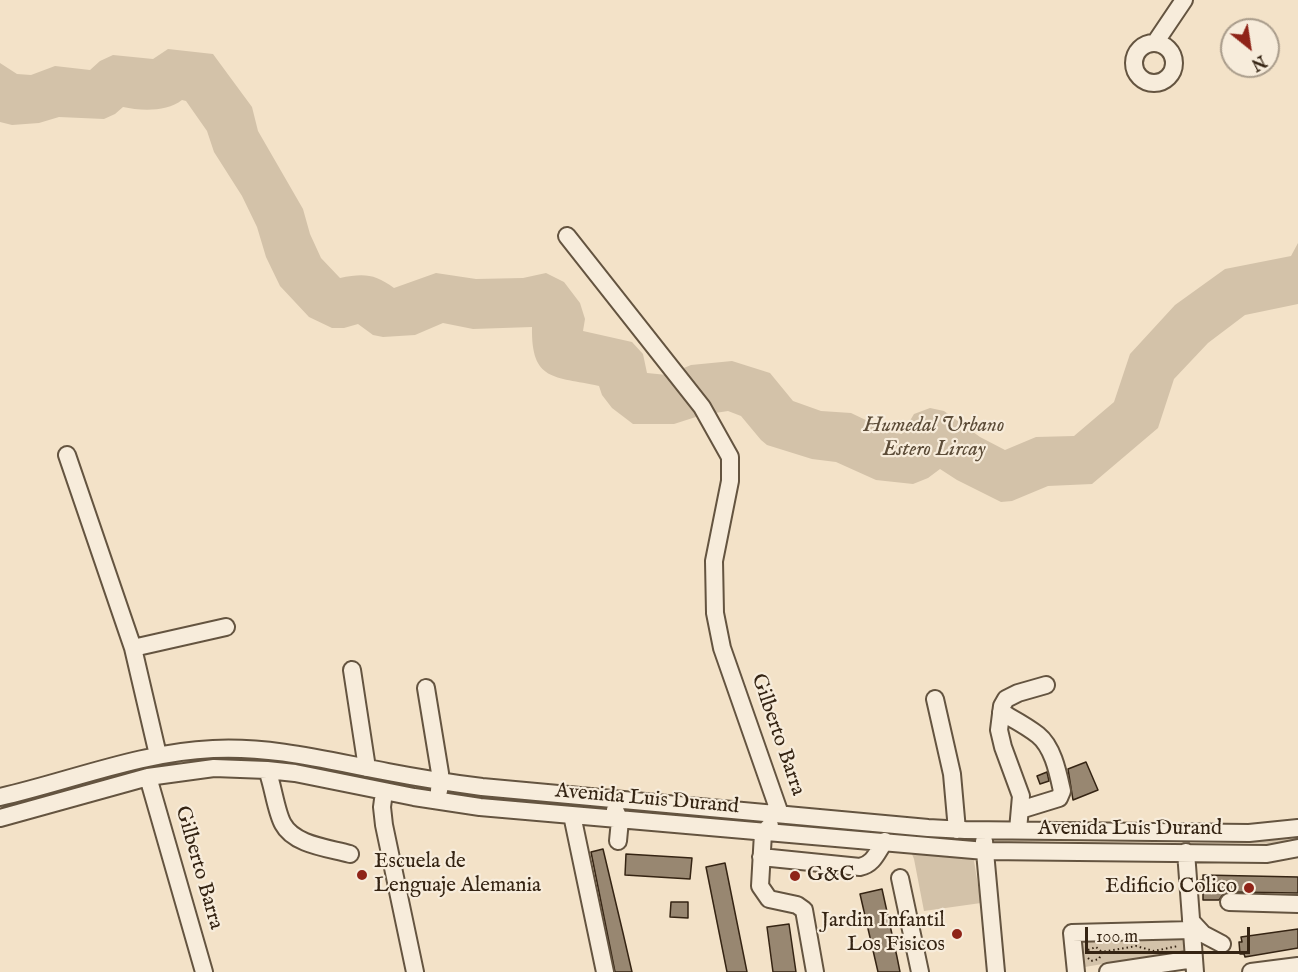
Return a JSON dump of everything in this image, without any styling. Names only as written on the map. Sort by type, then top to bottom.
[{"type":"street","points":[[1155,43],[1184,0]]},
{"type":"street","name":"Gilberto Barra","points":[[567,236],[702,407],[730,457],[732,472],[717,544],[713,578],[718,630],[722,648],[780,814]]},
{"type":"street","points":[[67,454],[133,648],[158,755]]},
{"type":"street","points":[[133,648],[226,627]]},
{"type":"street","points":[[352,670],[367,768]]},
{"type":"street","points":[[1018,830],[1020,790],[1003,747],[999,730],[1002,706],[1006,699],[1018,693],[1046,686]]},
{"type":"street","points":[[426,688],[440,773],[438,801]]},
{"type":"street","points":[[935,699],[952,774],[957,830]]},
{"type":"street","points":[[1001,712],[1038,735],[1049,748],[1062,791],[1059,798],[1020,810]]},
{"type":"street","name":"Avenida Luis Durand","points":[[0,797],[158,755],[213,748],[259,749],[308,755],[440,781],[567,795],[957,830],[1249,833],[1298,828]]},
{"type":"street","name":"Avenida Luis Durand","points":[[0,818],[148,777],[214,768],[267,770],[323,778],[438,801],[620,820],[985,851],[1267,854],[1298,848]]},
{"type":"street","points":[[267,770],[282,823],[290,833],[300,840],[350,854]]},
{"type":"street","name":"Gilberto Barra","points":[[148,777],[204,972]]},
{"type":"street","points":[[384,792],[384,825],[415,972]]},
{"type":"street","points":[[567,795],[573,802],[607,805],[616,810],[620,820],[618,841]]},
{"type":"street","points":[[572,815],[605,972]]},
{"type":"street","points":[[814,972],[804,910],[797,905],[773,901],[765,895],[760,886],[763,832],[775,822],[830,826],[840,825],[849,820]]},
{"type":"street","points":[[983,830],[996,972]]},
{"type":"street","points":[[761,857],[864,866],[873,860],[885,841]]},
{"type":"street","points":[[1186,852],[1193,945]]},
{"type":"street","points":[[900,878],[920,972]]},
{"type":"street","points":[[1229,902],[1298,904]]},
{"type":"street","points":[[1076,972],[1072,933],[1193,945]]},
{"type":"street","points":[[1108,972],[1193,945],[1203,934],[1222,944]]},
{"type":"street","points":[[1251,972],[1298,966]]},
{"type":"path","points":[[1102,952],[1100,959],[1096,961],[1091,961],[1086,954],[1089,949],[1095,947],[1102,952],[1136,946],[1154,951],[1193,945]]},
{"type":"green space","name":"Humedal Urbano Estero Lircay","points":[[168,49],[213,54],[252,107],[258,131],[303,209],[310,234],[321,258],[340,278],[356,275],[375,277],[394,288],[436,273],[476,279],[523,278],[546,273],[564,282],[580,303],[585,319],[583,331],[632,342],[643,354],[647,373],[667,375],[691,365],[732,361],[770,373],[793,401],[821,411],[851,413],[891,432],[902,434],[914,414],[930,408],[944,411],[980,437],[1005,450],[1036,437],[1074,436],[1114,402],[1130,354],[1175,305],[1225,269],[1291,256],[1298,243],[1298,304],[1245,315],[1208,343],[1174,379],[1158,428],[1092,484],[1048,486],[1012,501],[1001,502],[940,469],[928,478],[913,484],[876,480],[836,462],[812,459],[767,445],[741,416],[728,411],[702,415],[674,424],[633,424],[612,408],[602,395],[599,386],[558,377],[541,367],[533,345],[532,327],[473,329],[443,323],[415,335],[383,337],[373,335],[358,324],[344,328],[332,328],[309,317],[280,286],[242,196],[214,152],[207,131],[186,101],[182,100],[169,107],[154,110],[123,107],[104,119],[59,117],[39,123],[12,125],[0,122],[0,63],[17,74],[31,75],[55,66],[90,70],[100,61],[113,55],[153,59]]},
{"type":"green space","points":[[623,807],[760,821],[759,827],[622,813]]},
{"type":"green space","points":[[1298,834],[1298,841],[1276,844],[1163,840],[973,842],[951,840],[952,836]]},
{"type":"green space","points":[[909,847],[973,855],[981,903],[924,911],[914,859]]},
{"type":"green space","points":[[1186,933],[1185,950],[1079,968],[1080,934]]},
{"type":"building","points":[[1086,762],[1098,790],[1073,800],[1068,769]]},
{"type":"building","points":[[1047,772],[1049,781],[1040,784],[1037,776]]},
{"type":"building","points":[[603,849],[632,972],[615,972],[591,852]]},
{"type":"building","points":[[626,854],[692,858],[690,879],[625,875]]},
{"type":"building","points":[[725,863],[747,972],[727,972],[706,867]]},
{"type":"building","name":"Edificio Colico","points":[[1203,875],[1298,877],[1298,893],[1229,892],[1224,893],[1219,900],[1203,900],[1200,880],[1203,880]]},
{"type":"building","points":[[882,889],[900,972],[878,972],[860,894]]},
{"type":"building","points":[[671,902],[688,902],[688,918],[670,917]]},
{"type":"building","points":[[789,924],[796,972],[773,972],[767,927]]},
{"type":"building","points":[[1298,929],[1298,948],[1245,957],[1244,954],[1240,954],[1241,937]]},
{"type":"place","name":"Escuela de Lenguaje Alemania","points":[[362,875]]},
{"type":"place","name":"G&C","points":[[795,876]]},
{"type":"place","name":"Edificio Colico","points":[[1249,888]]},
{"type":"place","name":"Jardin Infantil Los Fisicos","points":[[957,934]]}]
